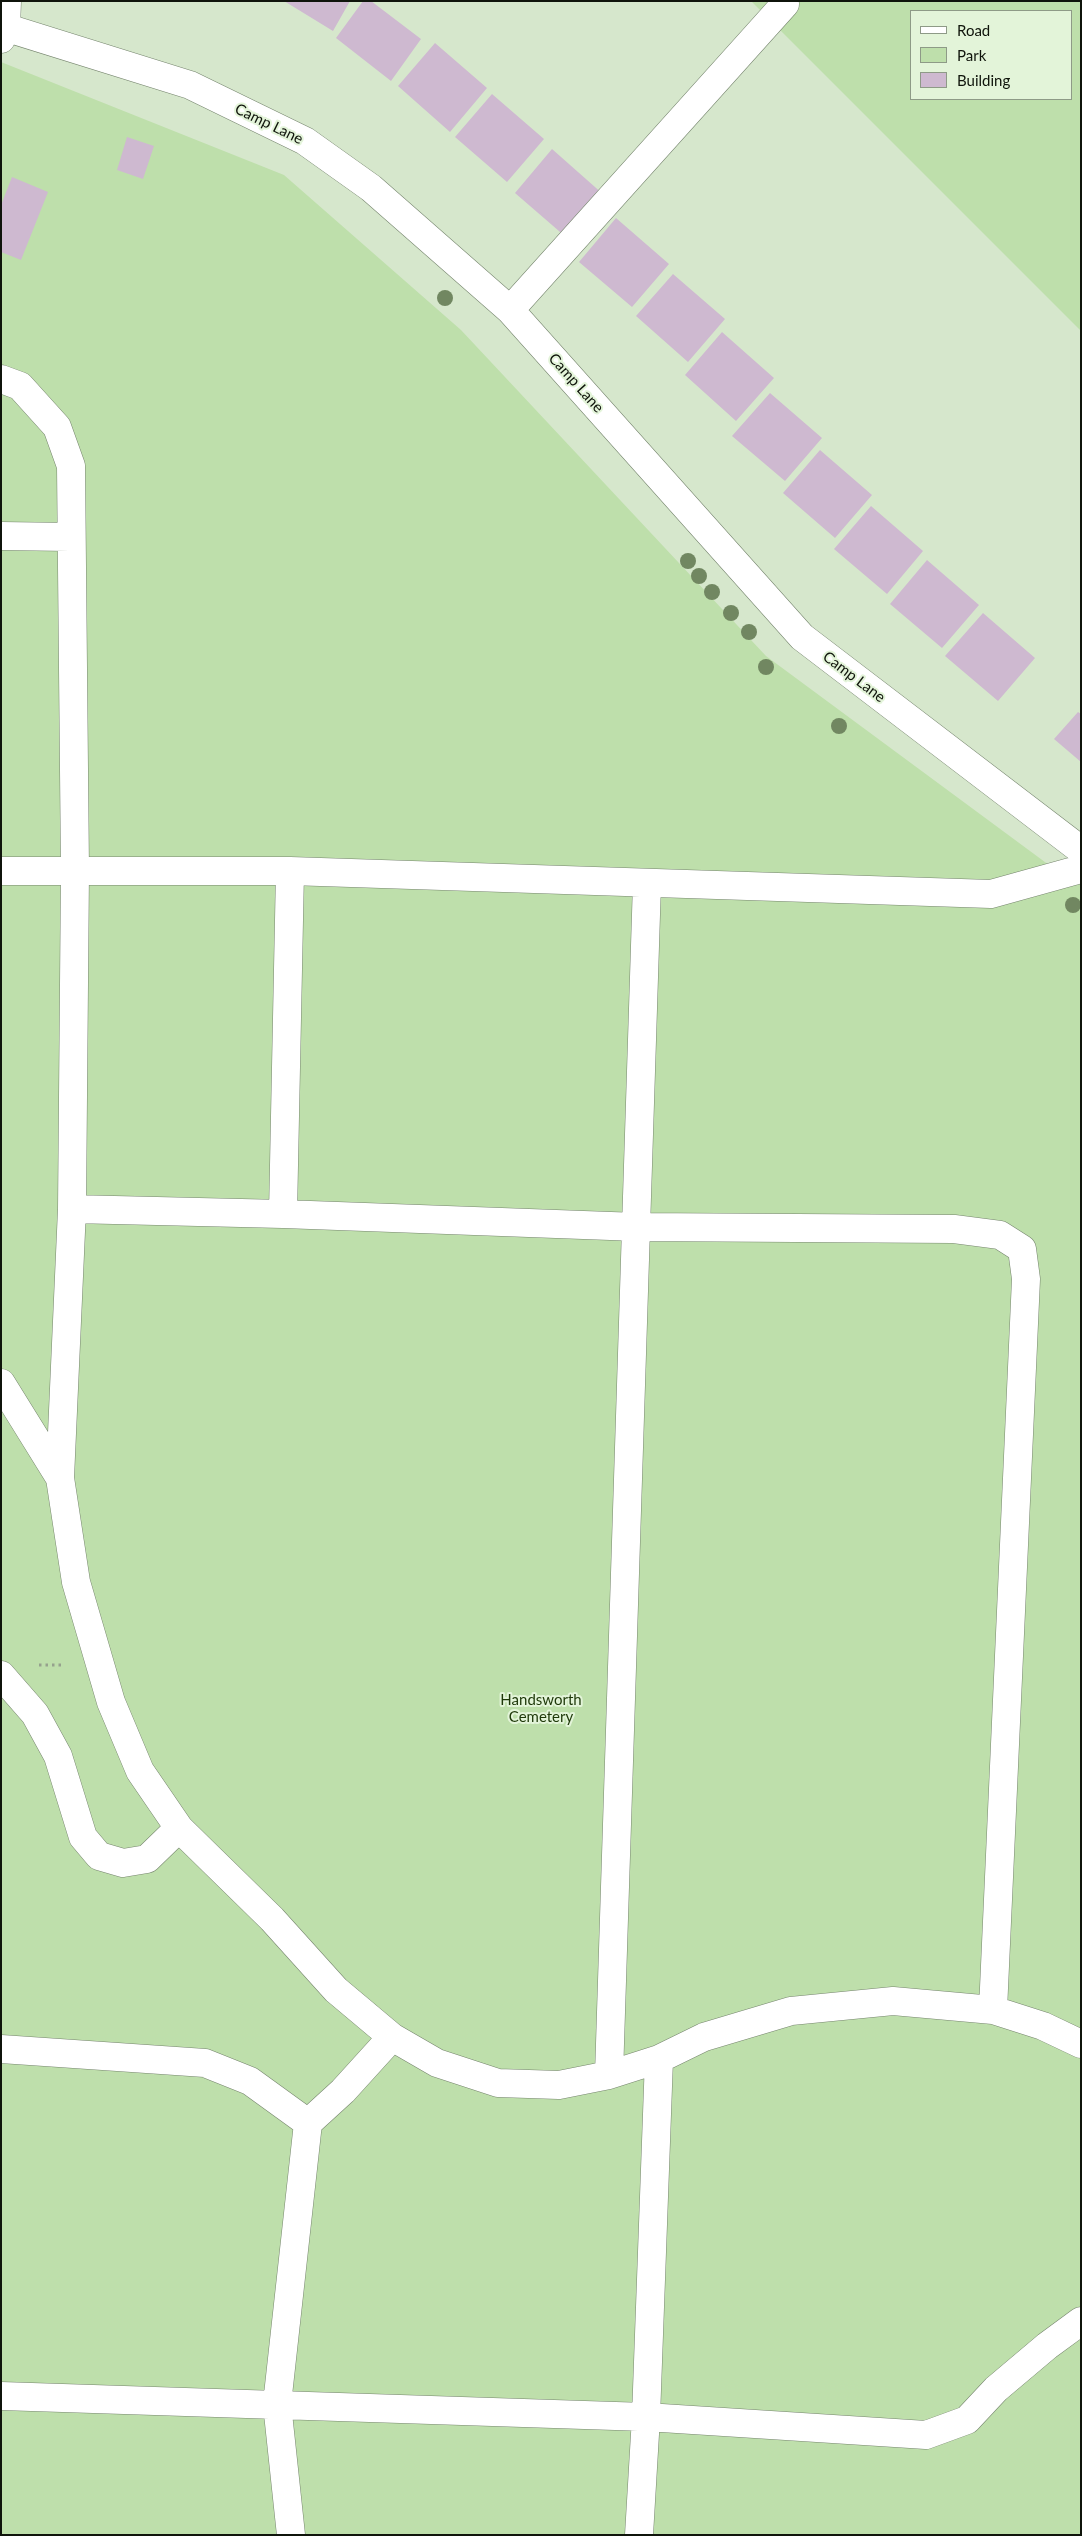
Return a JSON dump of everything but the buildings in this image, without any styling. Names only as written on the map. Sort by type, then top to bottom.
[{"type":"street","points":[[510,310],[785,4]]},
{"type":"street","name":"Camp Lane","points":[[4,23],[190,85],[305,141],[372,188],[510,310],[802,637],[1081,850]]},
{"type":"street","points":[[1,380],[20,386],[57,427],[71,466],[70,537],[75,871],[72,1209],[60,1478],[76,1582],[110,1702],[140,1771],[179,1828],[272,1919],[336,1990],[392,2037],[437,2063],[498,2083],[559,2085],[609,2075],[659,2059],[704,2037],[791,2011],[893,2001],[993,2010],[1043,2026],[1081,2044]]},
{"type":"street","points":[[1,536],[70,537]]},
{"type":"street","points":[[1,871],[290,871],[992,894],[1081,869]]},
{"type":"street","points":[[283,1214],[290,871]]},
{"type":"street","points":[[609,2075],[638,1227],[647,883]]},
{"type":"street","points":[[72,1209],[283,1214],[638,1227],[954,1230],[1000,1235],[1022,1249],[1026,1279],[993,2010]]},
{"type":"street","points":[[1,1383],[60,1478]]},
{"type":"street","points":[[1,1675],[35,1714],[58,1756],[83,1836],[99,1856],[123,1864],[147,1858],[179,1828]]},
{"type":"street","points":[[291,2535],[277,2404],[308,2123],[344,2090],[392,2037]]},
{"type":"street","points":[[1,2049],[205,2063],[250,2081],[308,2123]]},
{"type":"street","points":[[639,2535],[646,2417],[659,2059]]},
{"type":"street","points":[[1,2396],[646,2417],[926,2435],[967,2420],[996,2389],[1047,2346],[1081,2322]]},
{"type":"path","points":[[31,1665],[100,1666]]},
{"type":"green space","points":[[751,1],[1081,1],[1081,331]]},
{"type":"green space","name":"Handsworth Cemetery","points":[[1,62],[284,175],[461,330],[766,656],[1053,868],[1081,883],[1081,2535],[1,2535]]}]
